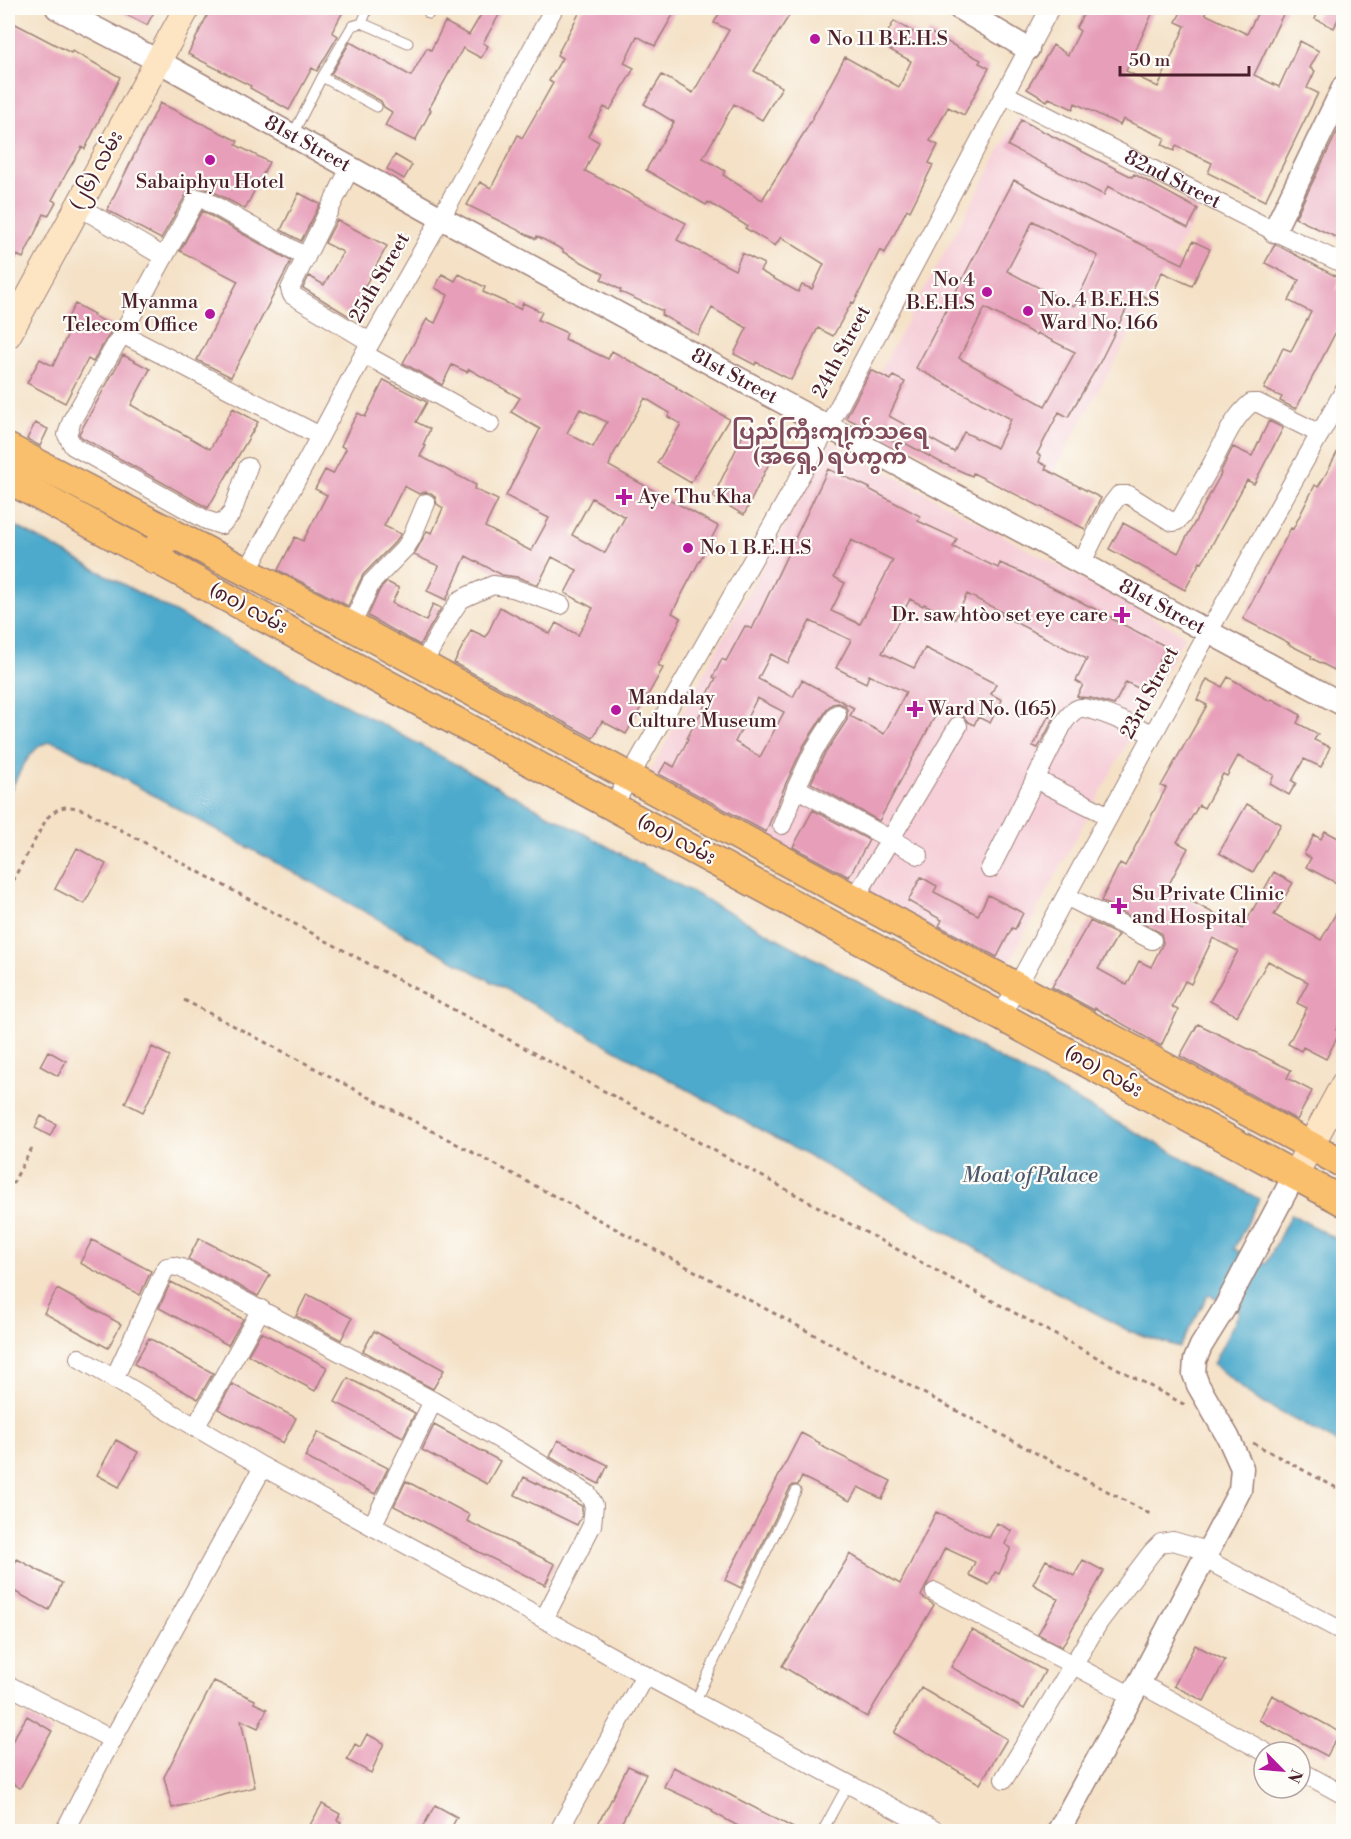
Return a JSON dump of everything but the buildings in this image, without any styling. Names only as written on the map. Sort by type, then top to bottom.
[{"type":"highway","points":[[154,559],[167,530]]},
{"type":"main road","name":"(၂၆) လမ်း","points":[[8,335],[187,8]]},
{"type":"main road","name":"(၈၀) လမ်း","points":[[8,448],[422,664],[1344,1164]]},
{"type":"main road","name":"(၈၀) လမ်း","points":[[8,479],[1344,1202]]},
{"type":"main road","points":[[1294,1176],[1344,1084]]},
{"type":"street","name":"81st Street","points":[[57,8],[1344,705]]},
{"type":"street","name":"25th Street","points":[[247,572],[554,8]]},
{"type":"street","points":[[959,8],[1028,49]]},
{"type":"street","name":"24th Street","points":[[613,806],[828,427],[1050,8]]},
{"type":"street","points":[[1274,231],[1344,86]]},
{"type":"street","name":"82nd Street","points":[[1004,94],[1344,264]]},
{"type":"street","points":[[350,168],[291,283],[292,295],[367,348],[490,424]]},
{"type":"street","points":[[248,467],[232,513],[221,525],[206,520],[73,446],[67,435],[72,420],[196,198],[205,200],[306,257]]},
{"type":"street","points":[[78,207],[164,257]]},
{"type":"street","points":[[122,334],[320,436]]},
{"type":"street","name":"23rd Street","points":[[1001,1016],[1209,631],[1344,391]]},
{"type":"street","points":[[1081,564],[1109,508],[1119,495],[1129,495],[1167,519],[1177,521],[1182,516],[1227,432],[1242,411],[1251,403],[1258,403],[1320,434]]},
{"type":"street","points":[[351,626],[371,583],[411,539],[426,503]]},
{"type":"street","points":[[422,664],[460,600],[477,591],[493,585],[513,588],[561,605]]},
{"type":"street","points":[[990,869],[1064,722],[1073,711],[1082,708],[1098,712],[1154,734]]},
{"type":"street","points":[[782,825],[814,750],[837,714]]},
{"type":"street","points":[[854,900],[958,726]]},
{"type":"street","points":[[1035,779],[1109,816]]},
{"type":"street","points":[[796,788],[920,855]]},
{"type":"street","points":[[1066,896],[1152,940]]},
{"type":"street","points":[[1058,1832],[1240,1490],[1242,1468],[1222,1426],[1202,1394],[1194,1374],[1195,1360],[1294,1176]]},
{"type":"street","points":[[114,1379],[167,1267],[181,1268],[433,1401],[588,1494],[594,1505],[592,1525],[544,1619]]},
{"type":"street","points":[[195,1428],[261,1309]]},
{"type":"street","points":[[79,1358],[263,1467],[938,1832]]},
{"type":"street","points":[[372,1526],[433,1401]]},
{"type":"street","points":[[64,1832],[112,1740],[263,1467]]},
{"type":"street","points":[[1004,1779],[1099,1622],[1161,1542],[1173,1541],[1205,1555],[1344,1632]]},
{"type":"street","points":[[936,1592],[1073,1665],[1135,1689],[1252,1746]]},
{"type":"street","points":[[558,1832],[645,1675]]},
{"type":"street","points":[[8,1685],[112,1740]]},
{"type":"street","points":[[1312,1778],[1344,1795]]},
{"type":"lane","points":[[362,23],[368,8]]},
{"type":"lane","points":[[292,136],[322,77],[352,26],[362,23],[408,43]]},
{"type":"lane","points":[[322,77],[377,107]]},
{"type":"lane","points":[[695,1702],[796,1491]]},
{"type":"lane","points":[[822,1832],[848,1784]]},
{"type":"path","points":[[8,889],[47,818],[54,811],[66,807],[86,812],[1222,1426]]},
{"type":"path","points":[[184,1000],[327,1074],[1152,1515]]},
{"type":"path","points":[[8,1192],[33,1146]]},
{"type":"path","points":[[1251,1442],[1344,1492]]},
{"type":"shaded area","name":"No. 4 B.E.H.S Ward No. 166","points":[[1018,117],[1198,212],[1037,501],[859,410]]},
{"type":"shaded area","name":"Ward No. (165)","points":[[831,442],[1185,635],[1004,972],[644,783]]},
{"type":"water","name":"Moat of Palace","points":[[8,522],[1259,1199],[1234,1249],[1266,1264],[1291,1214],[1343,1243],[1343,1446],[1256,1399],[1213,1364],[1240,1311],[1209,1294],[1179,1347],[1129,1331],[63,746],[52,742],[44,743],[37,748],[25,762],[8,795]]},
{"type":"place","name":"No 11 B.E.H.S","points":[[815,39]]},
{"type":"place","name":"Sabaiphyu Hotel","points":[[210,160]]},
{"type":"place","name":"No 4 B.E.H.S","points":[[987,292]]},
{"type":"place","name":"No. 4 B.E.H.S Ward No. 166","points":[[1028,311]]},
{"type":"place","name":"Myanma Telecom Office","points":[[210,314]]},
{"type":"place","name":"Aye Thu Kha","points":[[624,497]]},
{"type":"place","name":"No 1 B.E.H.S","points":[[688,548]]},
{"type":"place","name":"Dr. saw htòo set eye care","points":[[1122,615]]},
{"type":"place","name":"Ward No. (165)","points":[[915,709]]},
{"type":"place","name":"Mandalay Culture Museum","points":[[616,710]]},
{"type":"place","name":"Su Private Clinic and Hospital","points":[[1119,906]]},
{"type":"district","name":"ပြည်ကြီးကျက်သရေ (အရှေ့) ရပ်ကွက်","points":[[830,444]]}]
